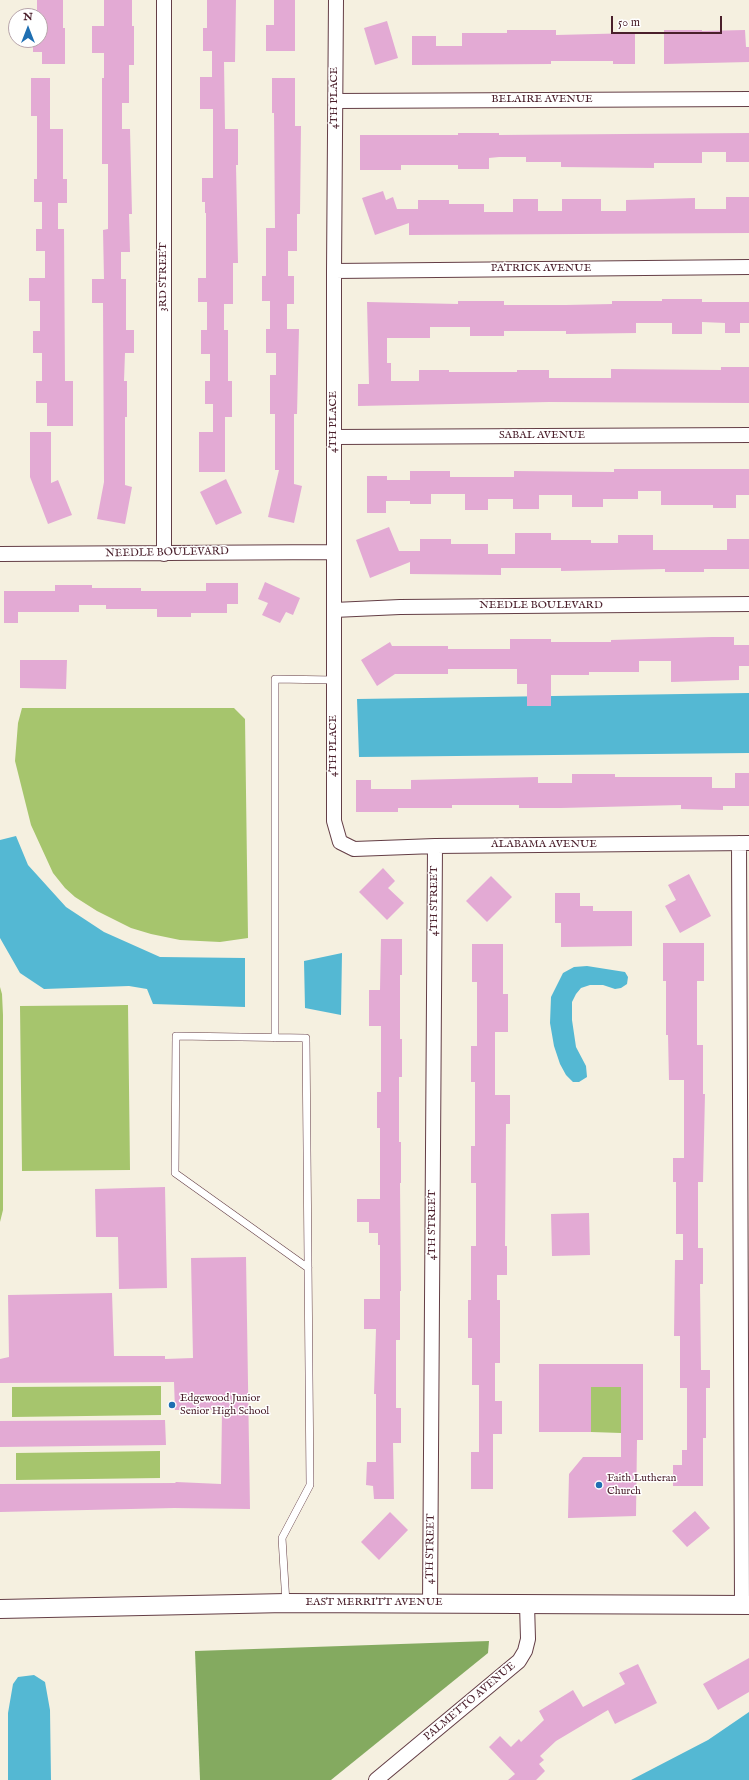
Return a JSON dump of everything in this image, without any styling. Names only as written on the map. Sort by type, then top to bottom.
[{"type":"street","name":"3RD STREET","points":[[164,0],[164,554]]},
{"type":"street","name":"4TH PLACE","points":[[336,0],[334,271],[334,822],[340,842]]},
{"type":"street","name":"BELAIRE AVENUE","points":[[336,101],[749,98]]},
{"type":"street","name":"PATRICK AVENUE","points":[[334,271],[749,267]]},
{"type":"street","name":"SABAL AVENUE","points":[[335,437],[749,435]]},
{"type":"street","name":"NEEDLE BOULEVARD","points":[[0,554],[334,552]]},
{"type":"street","name":"NEEDLE BOULEVARD","points":[[334,610],[400,607],[749,604]]},
{"type":"street","name":"ALABAMA AVENUE","points":[[340,842],[354,849],[435,846],[744,843]]},
{"type":"street","points":[[744,843],[745,1605]]},
{"type":"street","name":"4TH STREET","points":[[430,1604],[435,846]]},
{"type":"street","name":"EAST MERRITT AVENUE","points":[[0,1609],[286,1603],[745,1605]]},
{"type":"street","name":"PALMETTO AVENUE","points":[[379,1779],[519,1661],[525,1651],[528,1639],[527,1604]]},
{"type":"lane","points":[[275,1038],[275,679],[334,680]]},
{"type":"lane","points":[[286,1603],[282,1538],[310,1485],[306,1038],[176,1036],[175,1173],[308,1268]]},
{"type":"green space","points":[[22,708],[234,708],[245,719],[248,938],[220,942],[180,940],[151,934],[131,928],[97,911],[75,897],[65,888],[53,873],[31,825],[15,761],[18,723]]},
{"type":"green space","points":[[0,987],[2,994],[3,1015],[3,1210],[0,1222]]},
{"type":"green space","points":[[128,1005],[130,1170],[22,1171],[20,1006]]},
{"type":"green space","points":[[161,1386],[161,1415],[12,1417],[12,1387]]},
{"type":"green space","points":[[591,1387],[621,1387],[621,1433],[591,1432]]},
{"type":"green space","points":[[160,1451],[160,1478],[16,1480],[16,1453]]},
{"type":"green space","points":[[489,1641],[488,1653],[331,1780],[200,1780],[195,1651]]},
{"type":"water","points":[[749,693],[749,753],[359,757],[357,699]]},
{"type":"water","points":[[16,836],[28,865],[66,907],[104,932],[160,957],[245,958],[245,1007],[153,1004],[147,989],[129,986],[44,989],[20,973],[0,938],[0,840]]},
{"type":"water","points":[[342,953],[341,1015],[305,1008],[304,961]]},
{"type":"water","points":[[587,966],[625,972],[628,977],[627,984],[621,988],[615,989],[603,985],[590,985],[581,988],[576,994],[572,1002],[572,1020],[576,1047],[586,1066],[587,1077],[579,1082],[573,1082],[566,1075],[560,1064],[554,1046],[550,1023],[551,997],[563,973],[574,967]]},
{"type":"water","points":[[34,1675],[45,1682],[50,1710],[51,1780],[8,1780],[8,1713],[13,1684],[18,1677]]},
{"type":"water","points":[[749,1712],[749,1780],[631,1780],[708,1740]]},
{"type":"building","points":[[37,0],[63,0],[65,64],[42,64],[42,52],[33,52],[33,48],[48,48],[48,8],[37,8]]},
{"type":"building","points":[[104,0],[132,0],[132,26],[134,26],[134,65],[129,65],[129,103],[122,103],[122,129],[130,129],[132,214],[129,214],[130,252],[121,252],[121,279],[126,279],[126,330],[134,330],[134,353],[125,353],[124,381],[127,381],[127,417],[125,417],[125,485],[132,487],[125,524],[97,519],[104,482],[103,303],[92,303],[92,279],[104,279],[103,230],[108,229],[108,164],[102,164],[102,78],[104,78],[104,53],[92,53],[92,26],[104,26]]},
{"type":"building","points":[[207,0],[236,0],[235,62],[224,62],[225,129],[238,129],[238,165],[236,165],[238,263],[233,263],[233,304],[224,304],[224,330],[228,330],[228,381],[232,381],[232,417],[225,417],[225,472],[199,472],[199,432],[213,432],[213,404],[205,404],[205,381],[210,381],[210,354],[201,354],[201,330],[207,330],[207,302],[198,302],[198,278],[206,278],[206,213],[205,202],[202,202],[202,178],[213,178],[213,109],[200,109],[200,77],[212,77],[212,51],[203,51],[203,28],[207,28]]},
{"type":"building","points":[[274,0],[295,0],[295,51],[266,51],[266,25],[274,25]]},
{"type":"building","points":[[387,21],[398,58],[375,65],[364,28]]},
{"type":"building","points":[[507,30],[556,30],[556,35],[635,33],[635,64],[613,64],[613,61],[551,61],[551,64],[412,65],[412,36],[436,36],[436,46],[462,46],[462,33],[507,33]]},
{"type":"building","points":[[664,30],[745,30],[746,47],[749,47],[749,62],[664,64]]},
{"type":"building","points":[[31,78],[50,78],[50,129],[63,129],[63,179],[67,179],[67,203],[58,203],[58,229],[64,229],[65,381],[73,381],[73,426],[47,426],[47,403],[36,403],[36,381],[42,381],[42,353],[33,353],[33,331],[40,331],[40,301],[29,301],[29,278],[45,278],[45,251],[36,251],[36,229],[42,229],[42,202],[34,202],[34,179],[37,179],[37,116],[31,116]]},
{"type":"building","points":[[272,78],[295,78],[295,126],[301,126],[300,214],[297,214],[297,251],[288,251],[288,276],[294,276],[294,304],[287,304],[287,329],[299,329],[297,414],[294,414],[294,484],[302,486],[294,523],[268,517],[279,470],[275,470],[275,414],[270,414],[270,375],[276,375],[276,353],[266,353],[266,329],[270,329],[270,301],[262,301],[262,276],[266,276],[266,228],[275,228],[274,113],[272,113]]},
{"type":"building","points":[[458,133],[499,133],[499,135],[749,133],[749,162],[726,162],[726,152],[702,152],[702,163],[654,163],[654,168],[561,167],[561,162],[526,162],[526,157],[499,157],[489,158],[489,169],[458,169],[458,165],[401,165],[401,170],[360,170],[360,135],[458,135]]},
{"type":"building","points":[[383,191],[386,200],[393,197],[397,209],[418,209],[418,200],[449,200],[449,204],[484,204],[484,212],[513,212],[513,199],[538,199],[538,211],[562,211],[562,199],[601,199],[601,211],[626,211],[626,200],[695,198],[695,209],[726,209],[726,197],[749,197],[749,233],[409,235],[409,223],[375,235],[362,198]]},
{"type":"building","points":[[662,299],[702,299],[702,302],[749,302],[749,323],[740,323],[740,333],[725,333],[725,323],[702,322],[702,334],[672,334],[672,323],[636,323],[636,333],[566,334],[566,331],[504,331],[504,336],[470,336],[470,327],[430,327],[430,338],[387,338],[387,363],[391,363],[391,381],[419,381],[419,370],[449,370],[449,372],[517,372],[517,370],[549,370],[549,378],[611,378],[611,369],[721,370],[721,367],[749,367],[749,403],[549,402],[358,406],[358,384],[369,384],[367,302],[458,304],[458,301],[504,301],[504,305],[566,305],[612,304],[612,301],[662,301]]},
{"type":"building","points":[[30,432],[51,432],[51,483],[58,480],[72,515],[48,524],[30,477]]},
{"type":"building","points":[[614,469],[749,469],[749,495],[736,495],[736,508],[713,508],[713,505],[661,505],[661,491],[638,491],[638,499],[603,499],[603,507],[572,507],[572,495],[539,495],[539,509],[513,509],[513,499],[488,499],[488,510],[465,510],[465,494],[431,494],[431,504],[410,504],[410,501],[386,501],[386,513],[367,513],[367,476],[387,476],[387,480],[410,480],[410,471],[450,471],[450,477],[514,477],[514,471],[614,472]]},
{"type":"building","points":[[226,479],[242,513],[216,525],[200,492]]},
{"type":"building","points":[[389,527],[399,551],[420,551],[420,539],[451,539],[451,544],[488,544],[488,554],[515,554],[515,533],[551,533],[551,540],[591,540],[591,543],[618,543],[618,535],[653,535],[653,550],[727,550],[727,539],[749,539],[749,569],[704,569],[704,572],[665,572],[665,569],[561,571],[561,568],[501,568],[501,575],[410,574],[410,562],[370,578],[356,540]]},
{"type":"building","points":[[265,582],[300,598],[293,615],[286,612],[280,623],[262,615],[268,603],[258,599]]},
{"type":"building","points":[[206,583],[238,583],[238,604],[227,604],[227,613],[191,613],[191,617],[157,617],[157,609],[106,609],[106,605],[79,605],[79,612],[18,612],[18,623],[4,623],[4,591],[55,591],[55,585],[92,585],[92,588],[141,588],[141,591],[206,591]]},
{"type":"building","points":[[734,637],[734,645],[749,645],[749,666],[739,666],[739,680],[671,682],[671,661],[639,661],[639,672],[589,672],[589,675],[551,675],[551,706],[527,706],[527,684],[517,684],[517,669],[448,669],[448,674],[395,674],[377,686],[361,660],[390,642],[392,646],[448,646],[448,649],[510,649],[510,639],[551,639],[551,642],[611,642],[611,640]]},
{"type":"building","points":[[20,660],[67,660],[66,689],[20,688]]},
{"type":"building","points":[[735,773],[749,773],[749,806],[723,806],[723,810],[681,809],[681,805],[519,808],[519,805],[452,805],[452,808],[398,808],[398,812],[356,812],[356,780],[371,780],[371,789],[411,789],[411,780],[538,777],[538,783],[572,783],[572,774],[615,774],[615,777],[712,777],[712,788],[735,788]]},
{"type":"building","points":[[383,868],[395,881],[388,888],[404,903],[387,920],[359,892]]},
{"type":"building","points":[[689,874],[711,916],[680,933],[665,906],[676,900],[668,885]]},
{"type":"building","points":[[491,876],[512,897],[487,922],[466,901]]},
{"type":"building","points":[[555,893],[580,893],[580,906],[593,906],[593,911],[632,911],[632,946],[561,947],[561,923],[555,923]]},
{"type":"building","points":[[381,939],[402,939],[402,975],[400,975],[400,1039],[402,1039],[402,1077],[399,1077],[399,1142],[401,1142],[401,1291],[400,1340],[396,1340],[396,1408],[401,1408],[401,1443],[393,1443],[394,1499],[374,1499],[373,1486],[366,1485],[367,1462],[376,1462],[376,1394],[374,1394],[376,1329],[364,1329],[364,1299],[380,1299],[380,1245],[378,1245],[378,1233],[369,1233],[369,1222],[357,1222],[357,1199],[380,1199],[380,1128],[377,1128],[377,1092],[381,1092],[381,1026],[369,1026],[369,990],[380,990]]},
{"type":"building","points":[[663,943],[704,943],[704,981],[697,981],[697,1045],[703,1045],[703,1094],[705,1094],[703,1182],[698,1182],[698,1248],[703,1248],[703,1284],[700,1284],[701,1370],[710,1370],[710,1388],[706,1388],[706,1438],[703,1438],[703,1486],[673,1486],[673,1465],[682,1465],[682,1450],[687,1450],[687,1388],[680,1388],[680,1336],[674,1336],[675,1260],[683,1260],[683,1234],[676,1234],[676,1182],[673,1182],[673,1158],[684,1158],[684,1080],[669,1080],[668,1035],[666,1035],[666,981],[663,981]]},
{"type":"building","points":[[472,944],[503,944],[503,994],[508,994],[508,1032],[495,1032],[495,1095],[510,1095],[510,1124],[506,1124],[505,1246],[507,1246],[507,1275],[497,1275],[497,1300],[500,1300],[500,1363],[495,1363],[495,1401],[502,1401],[502,1434],[493,1434],[493,1489],[471,1489],[471,1452],[479,1452],[479,1385],[472,1385],[472,1338],[468,1338],[468,1300],[471,1300],[471,1246],[476,1246],[476,1183],[471,1183],[471,1146],[475,1146],[475,1082],[471,1082],[471,1046],[477,1046],[477,982],[472,982]]},
{"type":"building","points":[[165,1187],[167,1288],[119,1289],[118,1237],[96,1237],[95,1189]]},
{"type":"building","points":[[589,1213],[590,1255],[552,1256],[551,1214]]},
{"type":"building","points":[[246,1257],[250,1509],[174,1508],[0,1512],[0,1484],[176,1482],[221,1484],[222,1410],[175,1410],[174,1382],[0,1383],[0,1359],[9,1357],[8,1295],[112,1293],[114,1356],[165,1356],[165,1359],[193,1358],[191,1258]]},
{"type":"building","points":[[539,1364],[643,1364],[643,1440],[637,1440],[636,1516],[568,1518],[569,1474],[583,1457],[621,1457],[621,1387],[591,1387],[591,1432],[539,1432]]},
{"type":"building","points":[[165,1420],[166,1445],[0,1447],[0,1421]]},
{"type":"building","points":[[695,1511],[710,1528],[687,1547],[672,1531]]},
{"type":"building","points":[[390,1512],[408,1530],[379,1560],[361,1542]]},
{"type":"building","points":[[749,1658],[749,1692],[718,1710],[703,1684]]},
{"type":"building","points":[[638,1664],[657,1703],[615,1724],[608,1710],[556,1741],[540,1756],[544,1760],[539,1764],[545,1771],[536,1780],[508,1780],[515,1774],[489,1747],[500,1736],[511,1747],[519,1739],[521,1742],[544,1720],[539,1711],[573,1690],[583,1707],[625,1684],[619,1673]]},
{"type":"place","name":"Edgewood Junior Senior High School","points":[[172,1405]]},
{"type":"place","name":"Faith Lutheran Church","points":[[599,1485]]}]
